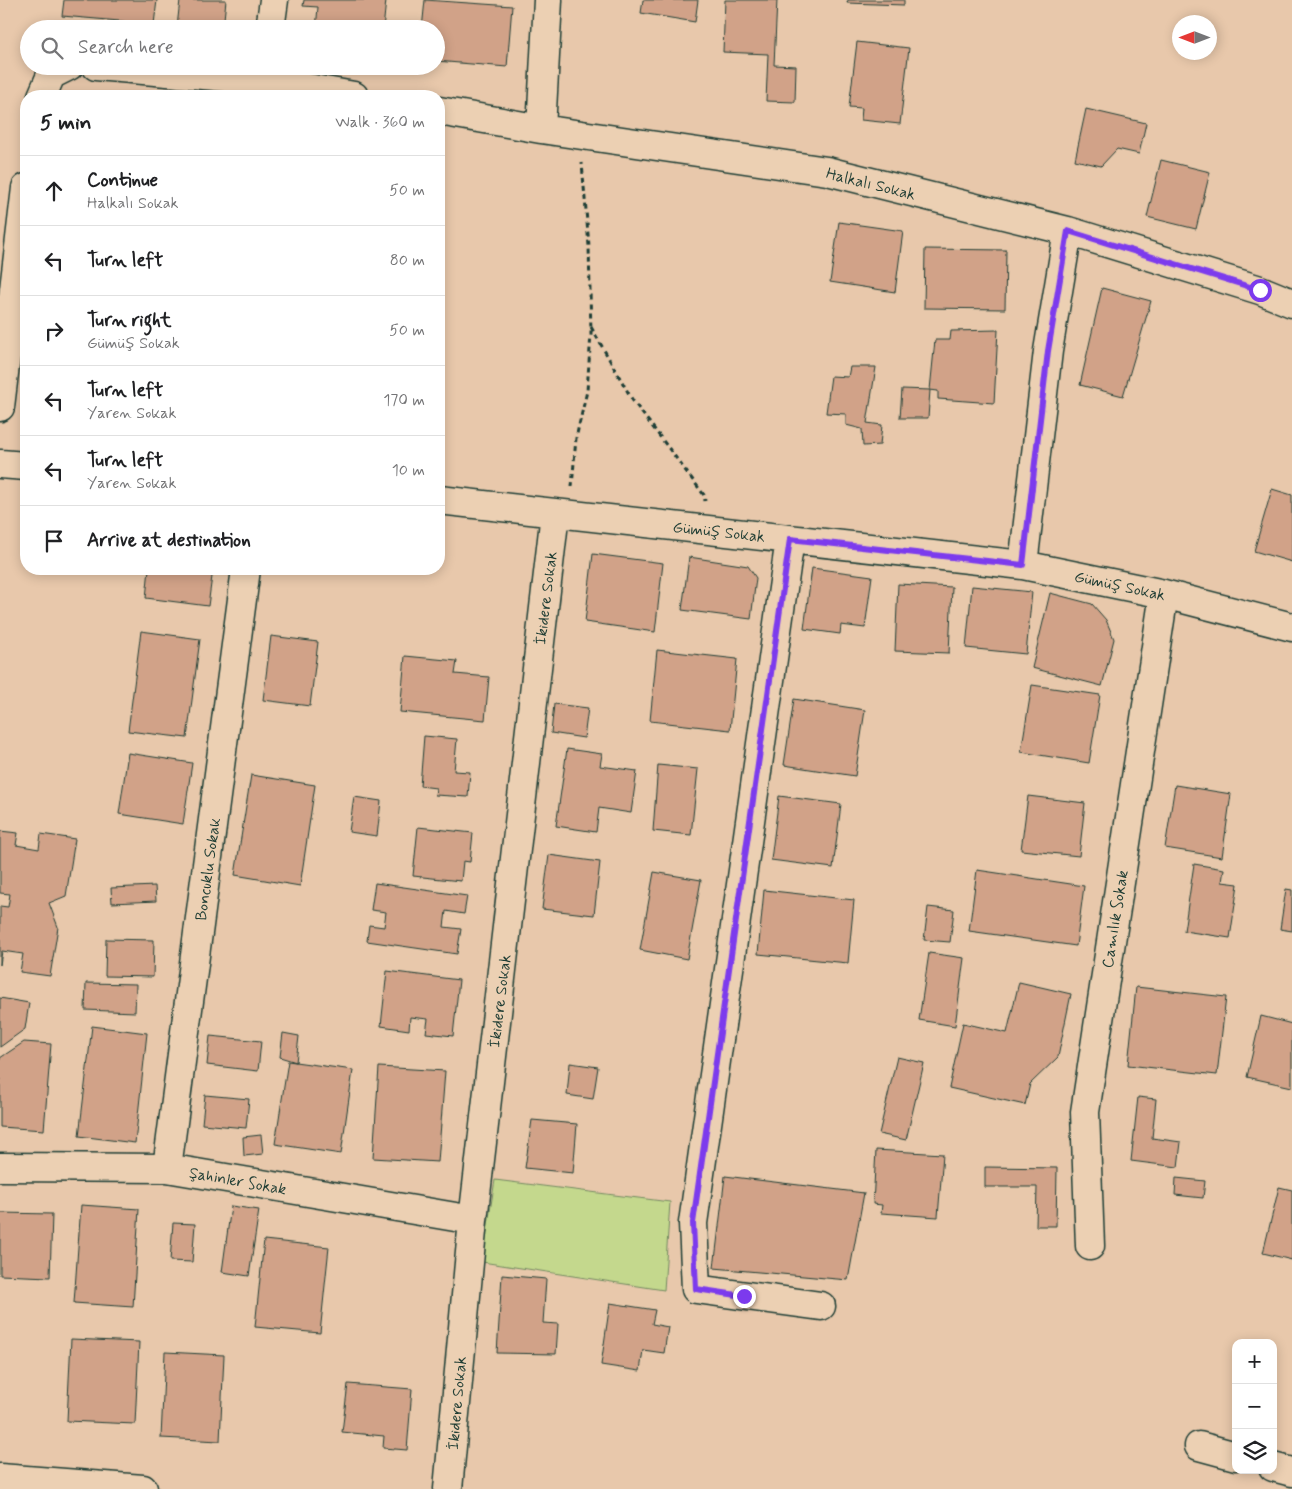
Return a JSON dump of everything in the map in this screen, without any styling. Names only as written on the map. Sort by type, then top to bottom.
[{"type":"street","points":[[271,20],[274,0]]},
{"type":"street","points":[[541,129],[548,0]]},
{"type":"street","points":[[271,75],[330,90]]},
{"type":"street","name":"Halkalı Sokak","points":[[445,112],[541,129],[827,171],[1068,231],[1260,290],[1292,303]]},
{"type":"street","points":[[0,407],[10,246],[20,210]]},
{"type":"street","points":[[1023,565],[1048,351],[1068,231]]},
{"type":"street","points":[[0,464],[20,466]]},
{"type":"street","name":"Gümüş Sokak","points":[[445,501],[1023,565],[1164,594],[1292,627]]},
{"type":"street","name":"İkidere Sokak","points":[[448,1489],[473,1220],[562,514]]},
{"type":"street","points":[[790,539],[693,1223],[694,1251],[696,1289],[821,1306]]},
{"type":"street","name":"Boncuklu Sokak","points":[[167,1168],[245,575]]},
{"type":"street","name":"Camılık Sokak","points":[[1090,1246],[1085,1112],[1164,594]]},
{"type":"street","name":"Şahinler Sokak","points":[[0,1167],[167,1168],[473,1220]]},
{"type":"street","points":[[1199,1446],[1232,1455]]},
{"type":"street","points":[[1277,1468],[1292,1472]]},
{"type":"street","points":[[0,1478],[143,1489]]},
{"type":"path","points":[[562,514],[587,391],[591,326],[589,246],[580,135]]},
{"type":"path","points":[[591,326],[633,401],[704,496],[703,529]]},
{"type":"green space","points":[[495,1180],[670,1202],[664,1290],[482,1262]]},
{"type":"building","points":[[64,0],[157,0],[154,20],[108,20],[62,16]]},
{"type":"building","points":[[180,0],[226,0],[224,20],[178,20]]},
{"type":"building","points":[[304,0],[386,0],[384,20],[317,20],[318,7],[303,6]]},
{"type":"building","points":[[425,0],[512,6],[507,67],[445,62],[445,20],[423,20]]},
{"type":"building","points":[[643,0],[698,0],[695,22],[641,13]]},
{"type":"building","points":[[725,0],[777,0],[774,65],[796,66],[795,102],[766,101],[768,54],[723,52]]},
{"type":"building","points":[[848,0],[904,0],[904,5],[847,3]]},
{"type":"building","points":[[857,42],[909,48],[900,124],[861,120],[862,108],[849,107]]},
{"type":"building","points":[[1086,109],[1146,123],[1139,154],[1117,149],[1101,166],[1075,160]]},
{"type":"building","points":[[1161,160],[1210,172],[1196,229],[1147,217]]},
{"type":"building","points":[[839,222],[903,231],[895,292],[830,282]]},
{"type":"building","points":[[925,249],[1006,250],[1005,309],[924,308]]},
{"type":"building","points":[[1102,288],[1151,301],[1123,396],[1080,385]]},
{"type":"building","points":[[998,330],[994,403],[938,399],[938,391],[930,390],[935,340],[950,340],[951,331]]},
{"type":"building","points":[[850,367],[876,367],[867,423],[882,425],[880,445],[863,446],[862,429],[846,425],[846,414],[826,413],[831,376],[848,377]]},
{"type":"building","points":[[902,389],[930,390],[928,418],[900,418]]},
{"type":"building","points":[[1272,489],[1292,495],[1292,562],[1254,551]]},
{"type":"building","points":[[593,554],[663,563],[655,632],[585,622]]},
{"type":"building","points":[[689,557],[748,566],[756,578],[751,619],[682,610]]},
{"type":"building","points":[[812,568],[872,576],[865,628],[841,625],[840,634],[804,629]]},
{"type":"building","points":[[148,575],[212,575],[208,606],[146,598]]},
{"type":"building","points":[[898,584],[952,587],[949,653],[895,651]]},
{"type":"building","points":[[972,586],[1032,592],[1026,654],[966,648]]},
{"type":"building","points":[[1050,593],[1092,604],[1106,620],[1114,639],[1102,686],[1032,668]]},
{"type":"building","points":[[141,631],[200,639],[187,738],[128,731]]},
{"type":"building","points":[[271,636],[318,642],[310,706],[263,700]]},
{"type":"building","points":[[657,650],[737,659],[730,730],[650,721]]},
{"type":"building","points":[[405,656],[457,661],[455,674],[489,677],[485,720],[400,712]]},
{"type":"building","points":[[1032,685],[1100,695],[1089,763],[1021,752]]},
{"type":"building","points":[[794,699],[865,710],[855,776],[784,765]]},
{"type":"building","points":[[554,704],[588,708],[584,738],[551,733]]},
{"type":"building","points":[[424,736],[457,739],[454,771],[470,772],[468,797],[435,795],[436,788],[420,786]]},
{"type":"building","points":[[567,749],[602,754],[600,766],[637,771],[631,813],[599,808],[596,832],[556,826]]},
{"type":"building","points":[[128,753],[192,763],[183,824],[119,814]]},
{"type":"building","points":[[658,765],[698,769],[691,835],[653,831]]},
{"type":"building","points":[[251,775],[315,785],[300,886],[235,875]]},
{"type":"building","points":[[1175,785],[1231,794],[1222,857],[1165,848]]},
{"type":"building","points":[[779,796],[841,804],[833,868],[771,860]]},
{"type":"building","points":[[1028,796],[1085,803],[1079,856],[1021,850]]},
{"type":"building","points":[[354,797],[381,801],[377,836],[349,832]]},
{"type":"building","points":[[418,827],[473,833],[470,862],[463,861],[461,881],[413,876]]},
{"type":"building","points":[[0,831],[18,833],[16,845],[39,849],[41,834],[75,839],[66,896],[49,903],[58,927],[50,976],[20,972],[23,954],[2,951],[0,965],[0,906],[8,907],[10,894],[0,893]]},
{"type":"building","points":[[549,855],[600,862],[594,915],[542,909]]},
{"type":"building","points":[[1194,864],[1224,869],[1222,882],[1238,884],[1230,938],[1184,931]]},
{"type":"building","points":[[977,870],[1084,886],[1076,946],[969,931]]},
{"type":"building","points":[[654,872],[701,880],[687,959],[640,950]]},
{"type":"building","points":[[375,883],[467,896],[464,914],[446,911],[444,927],[461,929],[457,954],[367,941],[369,925],[384,927],[386,912],[371,910]]},
{"type":"building","points":[[155,886],[156,901],[112,903],[111,888]]},
{"type":"building","points":[[1286,889],[1292,890],[1292,931],[1280,929]]},
{"type":"building","points":[[764,890],[854,900],[848,963],[758,954]]},
{"type":"building","points":[[928,907],[954,910],[950,942],[924,940]]},
{"type":"building","points":[[106,939],[154,940],[153,977],[105,976]]},
{"type":"building","points":[[929,953],[964,958],[955,1026],[919,1020]]},
{"type":"building","points":[[387,971],[459,980],[453,1036],[426,1033],[428,1019],[410,1017],[409,1030],[381,1026]]},
{"type":"building","points":[[1019,982],[1071,994],[1058,1057],[1030,1084],[1025,1105],[949,1088],[963,1023],[1007,1033]]},
{"type":"building","points":[[86,983],[136,984],[135,1012],[85,1010]]},
{"type":"building","points":[[1136,987],[1226,997],[1217,1075],[1128,1065]]},
{"type":"building","points":[[0,998],[29,1003],[25,1029],[0,1047]]},
{"type":"building","points":[[1261,1016],[1292,1024],[1292,1087],[1247,1077]]},
{"type":"building","points":[[92,1026],[147,1033],[135,1143],[79,1136]]},
{"type":"building","points":[[283,1033],[299,1036],[296,1062],[280,1057]]},
{"type":"building","points":[[210,1036],[261,1041],[258,1071],[207,1065]]},
{"type":"building","points":[[24,1042],[51,1044],[44,1130],[0,1127],[0,1058]]},
{"type":"building","points":[[897,1057],[924,1063],[906,1140],[879,1134]]},
{"type":"building","points":[[288,1061],[353,1070],[341,1154],[275,1144]]},
{"type":"building","points":[[570,1063],[598,1067],[593,1099],[567,1095]]},
{"type":"building","points":[[379,1067],[445,1071],[438,1162],[373,1158]]},
{"type":"building","points":[[205,1095],[249,1099],[246,1128],[202,1124]]},
{"type":"building","points":[[1138,1097],[1156,1099],[1152,1138],[1181,1142],[1178,1167],[1131,1161]]},
{"type":"building","points":[[532,1120],[577,1124],[573,1173],[525,1168]]},
{"type":"building","points":[[261,1135],[263,1154],[244,1156],[243,1137]]},
{"type":"building","points":[[876,1150],[943,1154],[938,1217],[881,1213],[882,1205],[873,1204]]},
{"type":"building","points":[[985,1167],[1057,1168],[1056,1226],[1036,1226],[1037,1187],[985,1187]]},
{"type":"building","points":[[725,1176],[864,1193],[848,1280],[714,1268]]},
{"type":"building","points":[[1176,1178],[1205,1181],[1203,1198],[1175,1195]]},
{"type":"building","points":[[1279,1187],[1292,1190],[1292,1260],[1263,1253]]},
{"type":"building","points":[[81,1205],[139,1209],[133,1307],[74,1303]]},
{"type":"building","points":[[231,1206],[259,1210],[249,1276],[222,1272]]},
{"type":"building","points":[[0,1213],[52,1214],[50,1277],[0,1275]]},
{"type":"building","points":[[173,1223],[195,1224],[192,1262],[170,1261]]},
{"type":"building","points":[[264,1240],[329,1247],[320,1333],[255,1327]]},
{"type":"building","points":[[502,1275],[546,1279],[543,1323],[558,1324],[556,1354],[497,1353]]},
{"type":"building","points":[[610,1303],[655,1310],[652,1324],[668,1327],[664,1353],[643,1350],[640,1371],[601,1365]]},
{"type":"building","points":[[71,1339],[139,1342],[135,1424],[67,1421]]},
{"type":"building","points":[[165,1352],[224,1355],[220,1441],[161,1438]]},
{"type":"building","points":[[348,1384],[412,1389],[407,1450],[383,1448],[384,1436],[342,1432]]},
{"type":"route","points":[[744,1296],[696,1289],[693,1223],[790,539],[1023,565],[1048,351],[1068,231],[1260,290]]}]
